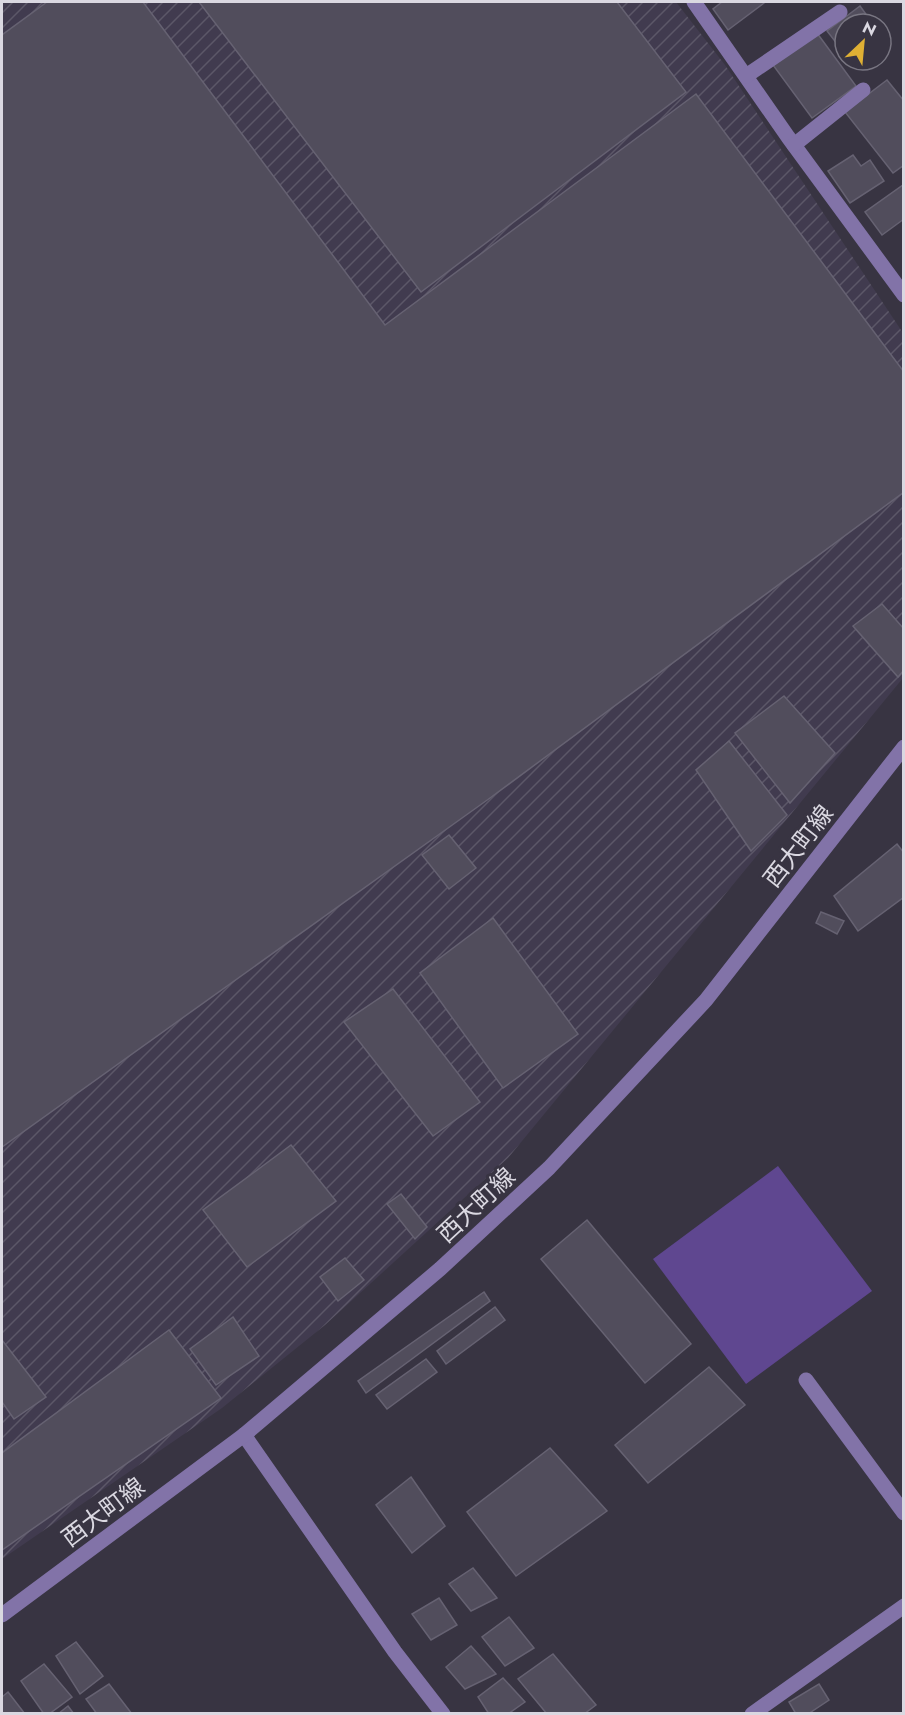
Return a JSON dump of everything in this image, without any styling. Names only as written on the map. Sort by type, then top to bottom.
[{"type":"street","points":[[694,2],[903,295]]},
{"type":"street","points":[[746,76],[833,17]]},
{"type":"street","points":[[794,145],[863,90]]},
{"type":"street","name":"西大町線","points":[[2,1615],[244,1435],[440,1269],[549,1168],[706,1000],[903,747]]},
{"type":"street","points":[[806,1380],[903,1513]]},
{"type":"street","points":[[244,1435],[395,1652],[443,1713]]},
{"type":"street","points":[[752,1713],[903,1606]]},
{"type":"shaded area","points":[[2,2],[676,2],[725,65],[903,333],[903,678],[508,1158],[325,1325],[222,1408],[2,1559]]},
{"type":"shaded area","points":[[778,1166],[872,1291],[746,1384],[653,1259]]},
{"type":"building","points":[[47,2],[143,2],[385,325],[696,94],[904,372],[904,492],[490,798],[2,1147],[2,35]]},
{"type":"building","points":[[199,2],[617,2],[686,92],[421,292]]},
{"type":"building","points":[[722,2],[764,3],[728,30],[713,9]]},
{"type":"building","points":[[860,6],[864,12],[852,12]]},
{"type":"building","points":[[833,26],[833,39],[827,31]]},
{"type":"building","points":[[817,33],[833,55],[833,72],[846,72],[856,86],[812,118],[773,65]]},
{"type":"building","points":[[887,80],[904,101],[904,165],[893,173],[845,112]]},
{"type":"building","points":[[853,155],[861,166],[870,160],[884,181],[850,203],[828,171]]},
{"type":"building","points":[[903,185],[904,219],[882,235],[865,212]]},
{"type":"building","points":[[882,604],[904,629],[904,670],[898,677],[853,626]]},
{"type":"building","points":[[784,696],[835,753],[790,803],[735,733]]},
{"type":"building","points":[[729,741],[787,815],[751,851],[696,770]]},
{"type":"building","points":[[449,835],[476,868],[449,889],[422,855]]},
{"type":"building","points":[[897,844],[904,853],[904,897],[858,931],[834,896]]},
{"type":"building","points":[[821,912],[844,921],[837,934],[816,923]]},
{"type":"building","points":[[493,918],[578,1034],[503,1088],[420,973]]},
{"type":"building","points":[[393,989],[480,1102],[433,1136],[344,1022]]},
{"type":"building","points":[[291,1145],[336,1201],[247,1267],[203,1210]]},
{"type":"building","points":[[401,1194],[427,1227],[415,1239],[387,1204]]},
{"type":"building","points":[[587,1220],[691,1344],[645,1383],[541,1259]]},
{"type":"building","points":[[345,1258],[364,1280],[338,1301],[320,1277]]},
{"type":"building","points":[[484,1292],[490,1301],[366,1393],[358,1381]]},
{"type":"building","points":[[495,1307],[505,1320],[446,1364],[437,1351]]},
{"type":"building","points":[[233,1317],[259,1356],[216,1385],[190,1349]]},
{"type":"building","points":[[169,1330],[221,1398],[2,1550],[2,1453]]},
{"type":"building","points":[[2,1340],[46,1397],[14,1419],[2,1402]]},
{"type":"building","points":[[426,1359],[437,1372],[387,1409],[376,1395]]},
{"type":"building","points":[[709,1367],[745,1405],[648,1483],[615,1445]]},
{"type":"building","points":[[550,1448],[607,1511],[516,1576],[467,1512]]},
{"type":"building","points":[[411,1477],[445,1526],[412,1553],[376,1505]]},
{"type":"building","points":[[473,1568],[497,1598],[471,1611],[449,1584]]},
{"type":"building","points":[[439,1598],[457,1625],[431,1640],[412,1614]]},
{"type":"building","points":[[509,1617],[534,1648],[505,1666],[482,1637]]},
{"type":"building","points":[[76,1642],[103,1676],[80,1694],[56,1656]]},
{"type":"building","points":[[471,1646],[496,1674],[465,1689],[446,1667]]},
{"type":"building","points":[[553,1654],[596,1705],[584,1714],[547,1714],[518,1679]]},
{"type":"building","points":[[44,1664],[72,1697],[49,1714],[44,1714],[21,1681]]},
{"type":"building","points":[[503,1678],[525,1702],[508,1714],[489,1714],[478,1697]]},
{"type":"building","points":[[109,1684],[132,1714],[97,1714],[86,1699]]},
{"type":"building","points":[[819,1684],[829,1700],[808,1714],[796,1714],[789,1702]]},
{"type":"building","points":[[8,1692],[25,1714],[2,1714],[2,1697]]},
{"type":"building","points":[[68,1706],[74,1714],[58,1714]]}]
